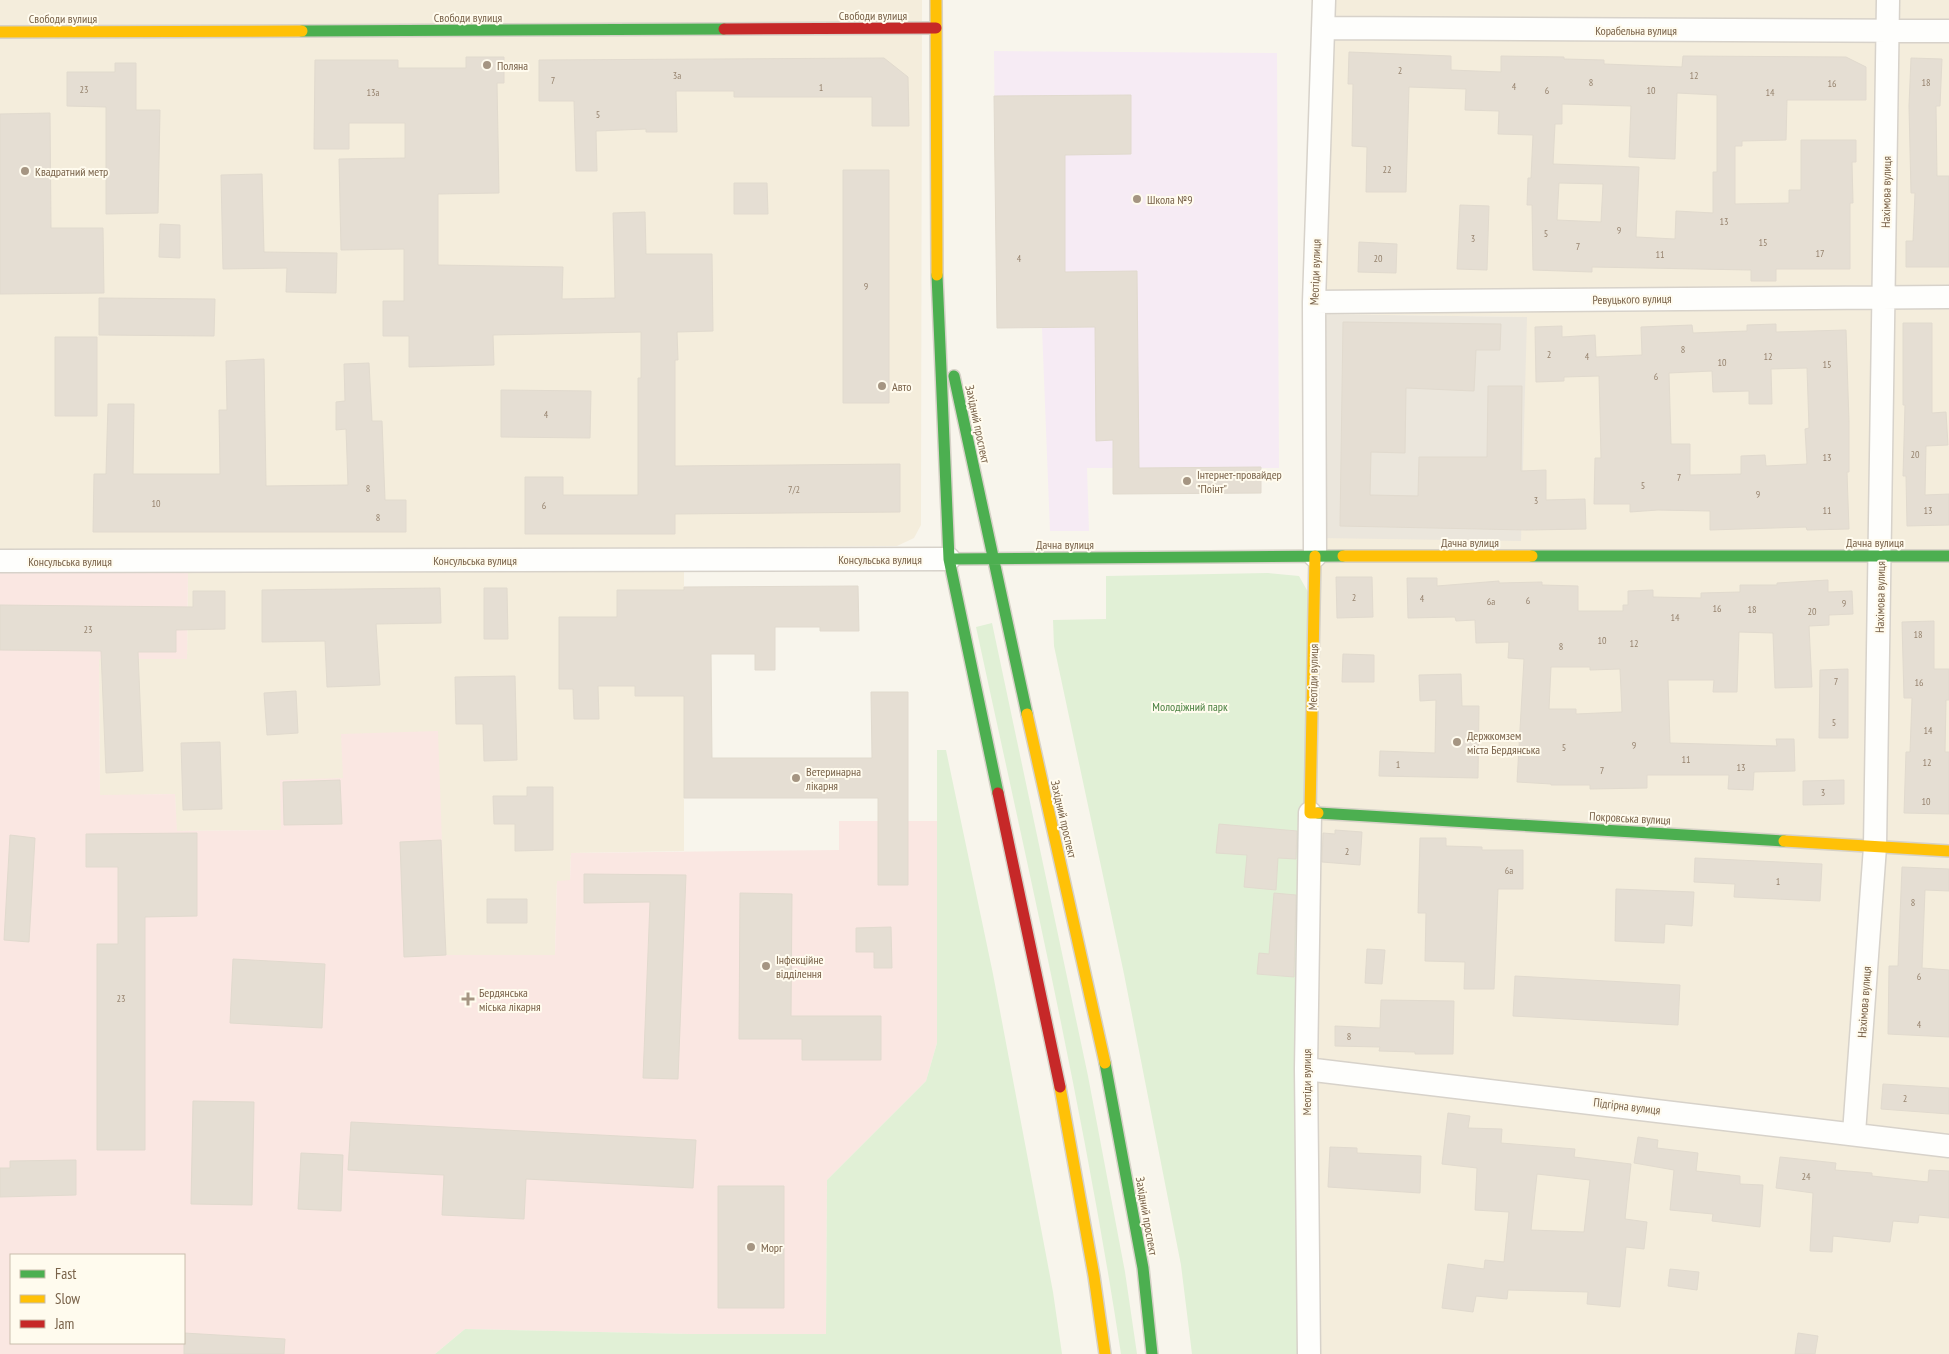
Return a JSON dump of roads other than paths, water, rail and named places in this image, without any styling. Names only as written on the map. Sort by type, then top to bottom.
[{"type":"main road","name":"Західний проспект","points":[[936,0],[937,293],[949,559],[1059,1084],[1094,1276],[1105,1354]]},
{"type":"main road","name":"Свободи вулиця","points":[[0,32],[936,28]]},
{"type":"main road","name":"Західний проспект","points":[[937,293],[992,559],[1107,1073],[1143,1268],[1152,1354]]},
{"type":"main road","name":"Дачна вулиця","points":[[949,559],[1315,556],[1949,556]]},
{"type":"main road","name":"Меотіди вулиця","points":[[1310,813],[1315,556]]},
{"type":"main road","name":"Покровська вулиця","points":[[1310,813],[1949,851]]},
{"type":"street","name":"Меотіди вулиця","points":[[1315,556],[1314,302],[1324,0]]},
{"type":"street","name":"Нахімова вулиця","points":[[1854,1133],[1875,846],[1881,556],[1888,0]]},
{"type":"street","name":"Корабельна вулиця","points":[[1323,28],[1949,31]]},
{"type":"street","name":"Ревуцького вулиця","points":[[1314,302],[1949,297]]},
{"type":"street","name":"Консульська вулиця","points":[[0,561],[949,559]]},
{"type":"street","name":"Меотіди вулиця","points":[[1309,1354],[1306,1068],[1310,813]]},
{"type":"street","name":"Підгірна вулиця","points":[[1306,1068],[1949,1146]]},
{"type":"place","name":"Поляна","points":[[487,65]]},
{"type":"place","name":"Квадратний метр","points":[[25,171]]},
{"type":"place","name":"Школа №9","points":[[1137,199]]},
{"type":"place","name":"Авто","points":[[882,386]]},
{"type":"place","name":"Інтернет-провайдер \"Поінт\"","points":[[1187,481]]},
{"type":"place","name":"Держкомзем міста Бердянська","points":[[1457,742]]},
{"type":"place","name":"Ветеринарна лікарня","points":[[796,778]]},
{"type":"place","name":"Інфекційне відділення","points":[[766,966]]},
{"type":"place","name":"Бердянська міська лікарня","points":[[468,999]]},
{"type":"place","name":"Морг","points":[[751,1247]]},
{"type":"park label","name":"Молодіжний парк","points":[[1190,706]]}]
